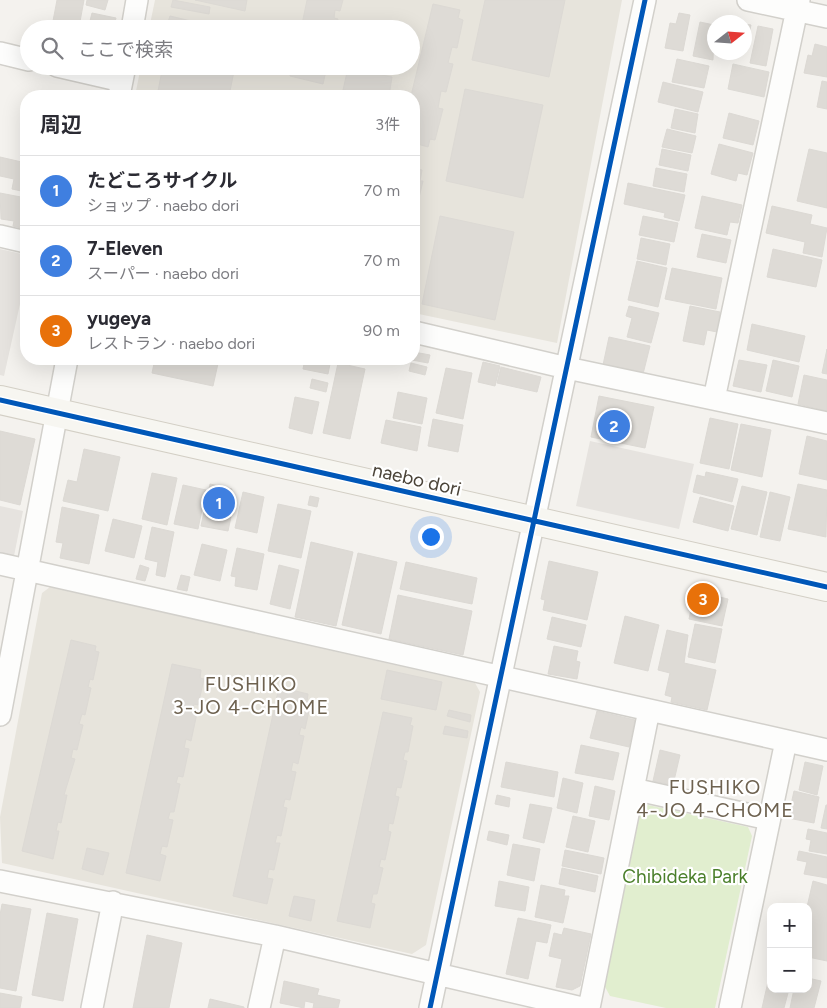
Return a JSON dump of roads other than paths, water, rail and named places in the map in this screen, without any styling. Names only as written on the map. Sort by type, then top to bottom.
[{"type":"street","points":[[134,20],[137,0]]},
{"type":"street","points":[[430,1008],[645,0]]},
{"type":"street","points":[[748,0],[798,5],[827,17]]},
{"type":"street","points":[[714,399],[798,5]]},
{"type":"street","points":[[0,53],[20,58]]},
{"type":"street","points":[[96,75],[122,81]]},
{"type":"street","points":[[0,236],[20,241]]},
{"type":"street","points":[[420,333],[566,368],[827,423]]},
{"type":"street","points":[[0,715],[66,365]]},
{"type":"street","name":"naebo dori","points":[[0,400],[827,587]]},
{"type":"street","points":[[0,564],[827,750]]},
{"type":"street","points":[[589,1008],[649,710]]},
{"type":"street","points":[[730,1008],[786,741]]},
{"type":"street","points":[[633,789],[769,820]]},
{"type":"street","points":[[0,880],[275,936],[437,976],[582,1008]]},
{"type":"street","points":[[92,1008],[113,902]]},
{"type":"street","points":[[259,1008],[275,936]]},
{"type":"place","name":"7-Eleven","points":[[614,426]]},
{"type":"place","name":"たどころサイクル","points":[[219,503]]},
{"type":"place","name":"yugeya","points":[[703,599]]},
{"type":"district","name":"FUSHIKO 3-JO 4-CHOME","points":[[251,696]]},
{"type":"district","name":"FUSHIKO 4-JO 4-CHOME","points":[[715,798]]},
{"type":"park label","name":"Chibideka Park","points":[[685,876]]}]
